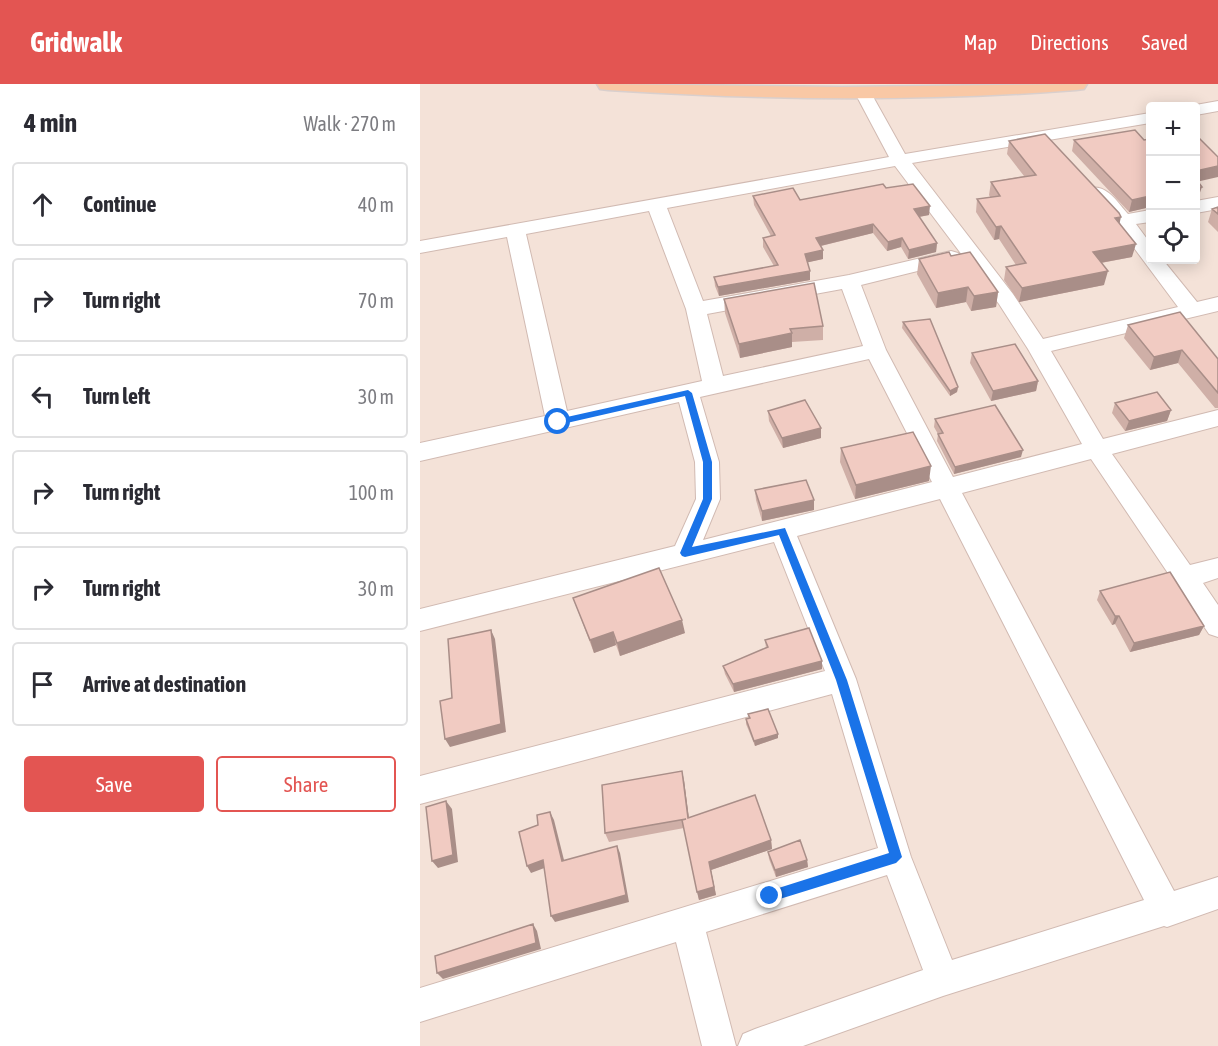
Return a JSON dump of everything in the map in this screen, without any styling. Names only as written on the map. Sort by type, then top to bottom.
[{"type":"main road","points":[[608,84],[863,93],[1076,84]]},
{"type":"street","points":[[863,93],[900,160],[972,252],[1038,347],[1096,448],[1218,626]]},
{"type":"street","points":[[1200,109],[1218,106]]},
{"type":"street","points":[[420,247],[515,228],[1146,119]]},
{"type":"street","points":[[1045,136],[1061,153]]},
{"type":"street","points":[[1085,179],[1124,221],[1146,251]]},
{"type":"street","points":[[1200,206],[1218,203]]},
{"type":"street","points":[[656,205],[696,309],[714,387]]},
{"type":"street","points":[[1124,221],[1146,217]]},
{"type":"street","points":[[515,228],[558,422]]},
{"type":"street","points":[[696,309],[849,281],[972,252]]},
{"type":"street","points":[[1156,264],[1191,309]]},
{"type":"street","points":[[849,281],[875,350],[1167,910]]},
{"type":"street","points":[[1038,347],[1218,304]]},
{"type":"street","points":[[420,452],[875,350]]},
{"type":"street","points":[[685,553],[708,499],[707,462],[688,393]]},
{"type":"street","points":[[420,620],[1218,418]]},
{"type":"street","points":[[782,530],[842,680],[896,857],[943,979]]},
{"type":"street","points":[[1185,577],[1218,568]]},
{"type":"street","points":[[420,790],[842,680]]},
{"type":"street","points":[[420,1005],[896,857]]},
{"type":"street","points":[[755,1046],[943,979],[1218,893]]},
{"type":"street","points":[[687,922],[719,1046]]},
{"type":"shaded area","points":[[420,84],[1218,84],[1218,1046],[420,1046]]},
{"type":"building","points":[[1135,130],[1146,140],[1146,197],[1132,200],[1074,140]]},
{"type":"building","points":[[1045,134],[1119,213],[1121,217],[1115,218],[1136,244],[1093,252],[1108,271],[1022,288],[1006,267],[1026,263],[1001,226],[996,227],[977,199],[1000,196],[991,182],[1036,175],[1009,141]]},
{"type":"building","points":[[1200,139],[1218,157],[1218,166],[1200,170]]},
{"type":"building","points":[[883,184],[886,188],[913,184],[930,206],[914,209],[937,243],[909,250],[902,238],[888,242],[873,224],[816,238],[823,250],[805,254],[810,271],[718,287],[714,277],[778,265],[763,238],[775,235],[753,196],[793,188],[800,200]]},
{"type":"building","points":[[949,252],[951,256],[970,252],[998,292],[974,296],[968,287],[938,293],[919,259]]},
{"type":"building","points":[[814,283],[823,326],[790,329],[792,333],[739,344],[724,299]]},
{"type":"building","points":[[1180,312],[1218,359],[1218,393],[1182,350],[1154,357],[1128,325]]},
{"type":"building","points":[[930,319],[958,387],[950,391],[903,322]]},
{"type":"building","points":[[1015,344],[1038,381],[993,391],[972,353]]},
{"type":"building","points":[[1157,392],[1171,410],[1129,421],[1115,403]]},
{"type":"building","points":[[805,400],[821,428],[782,438],[768,411]]},
{"type":"building","points":[[995,405],[1023,450],[955,467],[938,434],[943,433],[935,419]]},
{"type":"building","points":[[913,432],[931,466],[856,485],[841,448]]},
{"type":"building","points":[[806,480],[814,500],[762,511],[755,490]]},
{"type":"building","points":[[659,568],[682,620],[617,643],[613,632],[590,640],[573,598]]},
{"type":"building","points":[[1170,572],[1204,626],[1134,643],[1119,616],[1115,616],[1100,591]]},
{"type":"building","points":[[809,628],[822,661],[733,684],[723,666],[768,647],[765,640]]},
{"type":"building","points":[[491,630],[501,724],[445,739],[440,701],[452,698],[448,639]]},
{"type":"building","points":[[768,709],[778,734],[754,741],[746,719],[750,718],[748,714]]},
{"type":"building","points":[[682,771],[688,818],[755,795],[771,840],[709,862],[714,887],[697,892],[682,820],[686,819],[605,833],[602,785]]},
{"type":"building","points":[[446,801],[453,855],[432,861],[426,807]]},
{"type":"building","points":[[550,812],[562,861],[617,846],[626,895],[551,916],[543,860],[527,866],[519,832],[538,825],[537,815]]},
{"type":"building","points":[[800,840],[807,860],[775,870],[768,852]]},
{"type":"building","points":[[533,924],[536,943],[437,973],[435,956]]},
{"type":"route","points":[[558,422],[688,393],[707,462],[708,499],[685,553],[782,530],[842,680],[896,857],[770,896]]}]
